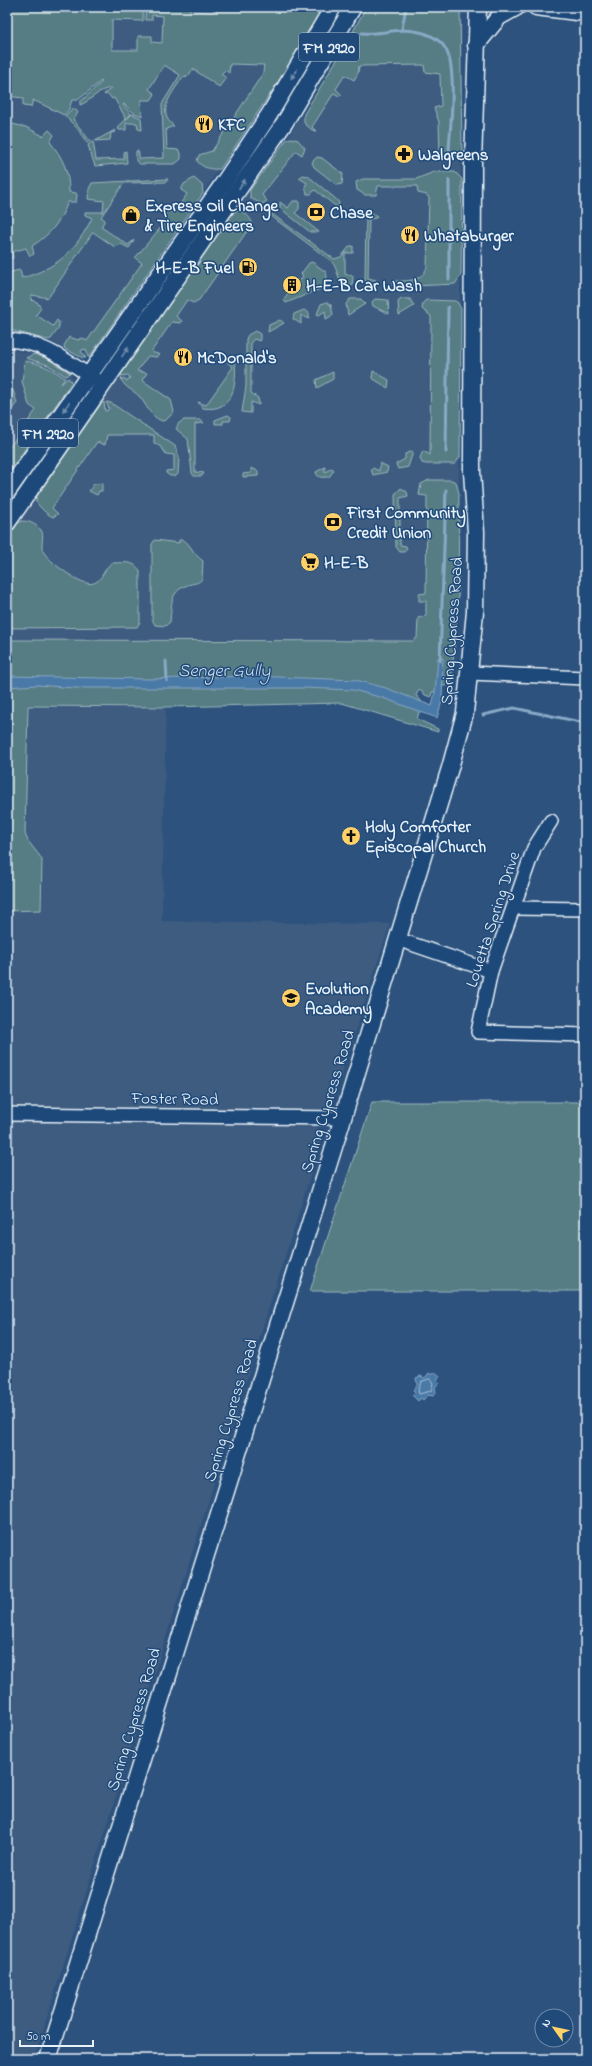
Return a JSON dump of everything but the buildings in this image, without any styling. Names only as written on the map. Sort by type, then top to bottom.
[{"type":"main road","name":"FM 2920","points":[[7,492],[221,187],[269,115],[333,7]]},
{"type":"main road","name":"FM 2920","points":[[7,523],[285,122],[353,7]]},
{"type":"main road","name":"Spring Cypress Road","points":[[48,2059],[343,1118],[450,768],[465,713],[475,612],[476,538],[472,471],[476,45],[478,7]]},
{"type":"main road","points":[[476,45],[499,17],[517,7]]},
{"type":"main road","points":[[536,7],[585,12]]},
{"type":"street","points":[[7,340],[37,344],[63,357],[103,384]]},
{"type":"street","points":[[470,674],[585,678]]},
{"type":"street","name":"Louetta Spring Drive","points":[[551,821],[534,848],[491,971],[478,1032],[585,1036]]},
{"type":"street","points":[[514,908],[585,909]]},
{"type":"street","points":[[397,939],[491,971]]},
{"type":"street","name":"Foster Road","points":[[7,1114],[343,1118]]},
{"type":"shaded area","points":[[65,7],[323,7],[284,73],[257,114],[90,356],[86,358],[79,357],[46,339],[7,331],[7,72]]},
{"type":"shaded area","points":[[366,7],[460,7],[462,11],[458,605],[454,658],[7,657],[7,539],[224,225],[283,145],[312,101]]},
{"type":"shaded area","points":[[7,349],[34,354],[48,359],[70,373],[73,379],[7,476]]},
{"type":"shaded area","points":[[7,706],[166,707],[162,921],[390,924],[332,1105],[318,1112],[7,1110]]},
{"type":"shaded area","points":[[7,1119],[315,1124],[323,1135],[34,2059],[7,2059]]},
{"type":"green space","points":[[7,7],[143,7],[143,21],[112,20],[112,50],[138,50],[138,36],[152,36],[152,42],[162,43],[163,16],[152,15],[152,20],[145,20],[146,7],[190,7],[190,11],[213,12],[214,7],[323,7],[284,73],[220,169],[211,169],[197,161],[199,155],[212,151],[263,73],[264,65],[230,64],[229,73],[225,70],[221,74],[226,78],[219,87],[193,69],[188,76],[183,77],[171,95],[166,108],[166,115],[174,126],[166,129],[167,149],[178,150],[181,153],[181,159],[175,164],[140,164],[136,161],[136,151],[138,151],[140,159],[164,158],[162,104],[180,75],[164,65],[149,89],[155,94],[151,100],[141,100],[142,116],[134,113],[124,104],[123,105],[131,114],[125,120],[124,115],[114,98],[112,99],[108,94],[104,94],[112,88],[99,93],[80,105],[80,102],[102,82],[101,81],[78,100],[72,100],[69,109],[64,115],[33,100],[31,107],[23,106],[23,98],[7,96]]},
{"type":"green space","points":[[366,7],[460,7],[462,150],[458,155],[443,157],[440,155],[439,122],[434,108],[441,106],[440,74],[425,72],[424,65],[359,66],[358,73],[354,80],[345,75],[336,89],[342,95],[339,96],[334,93],[312,127],[316,131],[312,130],[304,123],[304,114],[347,43]]},
{"type":"green space","points":[[72,109],[76,110],[78,113],[73,119],[90,141],[87,143],[77,128],[65,116]]},
{"type":"green space","points":[[132,114],[141,118],[142,130],[138,129],[137,123],[126,123],[126,130],[119,130],[118,127]]},
{"type":"green space","points":[[7,123],[26,127],[43,136],[49,130],[54,135],[50,142],[62,159],[68,178],[69,192],[76,193],[77,195],[76,202],[68,202],[62,216],[50,232],[32,246],[34,254],[30,256],[26,248],[12,252],[13,258],[7,260]]},
{"type":"green space","points":[[115,130],[115,132],[111,133],[110,140],[95,141]]},
{"type":"green space","points":[[291,138],[298,140],[305,148],[302,155],[296,151],[262,195],[267,201],[262,204],[250,198],[250,190],[286,140]]},
{"type":"green space","points":[[93,141],[96,160],[124,159],[124,152],[126,151],[127,163],[95,166],[88,145]]},
{"type":"green space","points":[[317,157],[322,158],[343,174],[342,184],[337,185],[314,167],[312,162]]},
{"type":"green space","points":[[434,172],[455,172],[462,179],[461,275],[455,284],[394,287],[392,284],[393,281],[409,281],[418,278],[422,276],[427,267],[429,198],[427,195],[418,193],[417,186],[378,186],[376,195],[365,195],[357,190],[356,182],[363,179],[416,179]]},
{"type":"green space","points":[[303,175],[308,176],[337,200],[339,203],[338,208],[315,190],[311,194],[307,194],[305,186],[307,183],[299,178]]},
{"type":"green space","points":[[194,178],[202,185],[203,193],[90,356],[88,357],[86,349],[82,350],[81,352],[86,358],[83,358],[65,349],[64,346],[69,337],[78,340],[82,338],[87,341],[142,263],[135,258],[162,226],[166,210],[174,213],[187,194],[181,190],[184,184]]},
{"type":"green space","points":[[168,179],[166,182],[124,183],[101,217],[105,220],[101,227],[128,245],[134,240],[129,248],[121,244],[115,247],[93,232],[48,298],[32,295],[31,300],[37,302],[41,308],[36,315],[53,326],[57,320],[59,322],[59,328],[51,339],[48,340],[10,330],[8,326],[11,272],[20,270],[22,278],[35,274],[56,263],[72,248],[92,218],[85,215],[85,212],[103,212],[104,201],[88,199],[89,189],[92,183]]},
{"type":"green space","points":[[293,201],[299,201],[299,209],[295,213],[319,232],[310,232],[280,208],[280,202],[288,208]]},
{"type":"green space","points":[[237,210],[244,213],[250,219],[252,223],[250,227],[199,300],[193,303],[187,300],[176,316],[182,321],[181,323],[172,322],[151,352],[159,355],[156,357],[148,356],[137,371],[147,373],[142,380],[171,400],[174,412],[166,420],[162,421],[154,416],[142,399],[124,384],[121,378],[128,381],[130,377],[128,375],[121,376],[121,373],[224,225]]},
{"type":"green space","points":[[370,212],[377,216],[376,218],[369,219],[368,278],[376,280],[375,286],[368,286],[365,281],[366,214]]},
{"type":"green space","points":[[272,214],[334,259],[341,257],[350,246],[353,246],[353,253],[345,253],[345,274],[353,276],[352,286],[347,287],[341,282],[334,264],[331,261],[271,216]]},
{"type":"green space","points":[[312,262],[326,272],[327,278],[325,287],[286,303],[284,300],[288,293],[291,294],[303,276],[301,274],[309,263]]},
{"type":"green space","points":[[350,299],[361,299],[365,304],[348,315],[346,304]]},
{"type":"green space","points":[[375,299],[388,300],[389,314],[373,306],[372,302]]},
{"type":"green space","points":[[401,299],[410,299],[414,306],[399,315],[398,302]]},
{"type":"green space","points":[[426,300],[455,301],[461,309],[460,457],[455,464],[426,464],[422,463],[420,458],[423,451],[430,455],[431,316],[422,309],[423,303]]},
{"type":"green space","points":[[327,302],[331,305],[333,315],[326,319],[325,311],[319,315],[317,314],[321,304]]},
{"type":"green space","points":[[304,310],[309,313],[309,319],[301,315],[301,324],[293,319],[294,314]]},
{"type":"green space","points":[[280,320],[284,323],[268,332],[269,325]]},
{"type":"green space","points":[[255,331],[260,334],[260,341],[254,339],[251,342],[251,393],[258,398],[259,405],[251,402],[251,413],[242,412],[246,386],[246,339],[248,335]]},
{"type":"green space","points":[[34,354],[48,359],[70,373],[66,376],[48,365],[26,358]]},
{"type":"green space","points":[[230,359],[235,363],[235,380],[231,396],[227,402],[221,406],[203,408],[198,402],[206,405],[233,367],[227,362]]},
{"type":"green space","points":[[25,361],[51,369],[65,378],[61,384],[68,378],[72,382],[7,475],[7,451],[36,410],[29,405],[22,381]]},
{"type":"green space","points":[[373,371],[389,380],[388,388],[372,378]]},
{"type":"green space","points":[[333,372],[333,379],[317,388],[316,380]]},
{"type":"green space","points":[[10,389],[13,390],[17,403],[12,409],[7,407],[7,394]]},
{"type":"green space","points":[[104,402],[105,411],[109,408],[106,402],[111,403],[175,446],[179,457],[178,474],[176,476],[170,476],[166,473],[166,471],[174,470],[174,455],[166,454],[161,447],[154,443],[154,435],[107,435],[105,445],[97,442],[52,508],[58,514],[53,517],[39,506],[36,501],[37,496],[100,405]]},
{"type":"green space","points":[[228,415],[231,417],[230,421],[223,421],[223,424],[215,424],[215,420]]},
{"type":"green space","points":[[184,420],[200,420],[204,423],[195,424],[195,472],[204,473],[202,476],[194,476],[192,473],[188,439],[176,429],[179,423]]},
{"type":"green space","points":[[412,451],[413,452],[408,467],[398,469],[396,464],[405,459],[405,454]]},
{"type":"green space","points":[[380,463],[388,467],[387,472],[373,475],[371,469],[373,468],[379,471]]},
{"type":"green space","points":[[325,467],[325,472],[332,468],[334,470],[329,477],[318,476],[316,472]]},
{"type":"green space","points":[[251,468],[258,471],[258,476],[243,477],[243,474],[251,473]]},
{"type":"green space","points":[[429,480],[451,480],[456,482],[459,493],[458,605],[451,685],[443,686],[440,692],[432,692],[431,697],[425,695],[420,689],[416,695],[422,702],[417,719],[438,729],[438,732],[342,703],[166,707],[28,706],[25,834],[28,841],[42,859],[41,910],[7,911],[7,730],[12,730],[12,712],[7,712],[7,640],[413,641],[417,638],[418,618],[426,616],[426,601],[419,601],[419,594],[426,593],[427,496],[419,495],[421,484]]},
{"type":"green space","points":[[102,483],[102,491],[99,491],[97,495],[89,491],[94,484]]},
{"type":"green space","points":[[401,488],[407,492],[408,496],[400,498],[400,530],[407,531],[406,534],[400,535],[400,545],[406,546],[407,549],[404,552],[400,552],[396,547],[395,494]]},
{"type":"green space","points":[[22,521],[32,523],[41,530],[43,535],[42,549],[46,555],[66,573],[82,582],[94,583],[102,576],[107,567],[112,563],[128,563],[138,567],[140,571],[140,622],[137,627],[7,628],[7,539],[18,523]]},
{"type":"green space","points":[[155,540],[179,543],[179,540],[184,540],[203,561],[202,579],[197,583],[184,587],[175,594],[173,598],[170,622],[165,626],[155,625],[152,619],[152,544]]},
{"type":"green space","points":[[372,1102],[585,1102],[585,1291],[310,1291]]},
{"type":"water","points":[[438,658],[443,658],[442,701],[437,718],[383,698],[353,690],[304,688],[74,688],[37,685],[7,687],[7,677],[9,676],[149,679],[252,676],[356,680],[386,688],[432,706],[435,692]]},
{"type":"water","points":[[435,1372],[440,1376],[437,1381],[439,1383],[435,1387],[436,1393],[433,1396],[428,1395],[423,1400],[421,1398],[418,1401],[412,1395],[415,1392],[413,1390],[417,1385],[416,1378],[420,1376],[425,1378],[429,1373],[432,1375]]},
{"type":"waterway","points":[[402,29],[406,7]]},
{"type":"waterway","points":[[362,33],[401,30],[414,31],[431,36],[439,41],[445,48],[449,57],[452,83],[452,113],[449,151]]},
{"type":"waterway","points":[[449,180],[449,279]]},
{"type":"waterway","points":[[446,452],[448,307]]},
{"type":"waterway","points":[[440,661],[446,490]]},
{"type":"waterway","points":[[166,661],[167,681]]},
{"type":"waterway","name":"Senger Gully","points":[[483,715],[514,708],[585,723]]},
{"type":"place","name":"KFC","points":[[204,124]]},
{"type":"place","name":"Walgreens","points":[[404,154]]},
{"type":"place","name":"Chase","points":[[316,212]]},
{"type":"place","name":"Express Oil Change & Tire Engineers","points":[[131,215]]},
{"type":"place","name":"Whataburger","points":[[410,235]]},
{"type":"place","name":"H-E-B Fuel","points":[[248,267]]},
{"type":"place","name":"H-E-B Car Wash","points":[[292,285]]},
{"type":"place","name":"McDonald's","points":[[183,357]]},
{"type":"place","name":"First Community Credit Union","points":[[333,522]]},
{"type":"place","name":"H-E-B","points":[[310,562]]},
{"type":"place","name":"Holy Comforter Episcopal Church","points":[[351,836]]},
{"type":"place","name":"Evolution Academy","points":[[291,998]]}]
